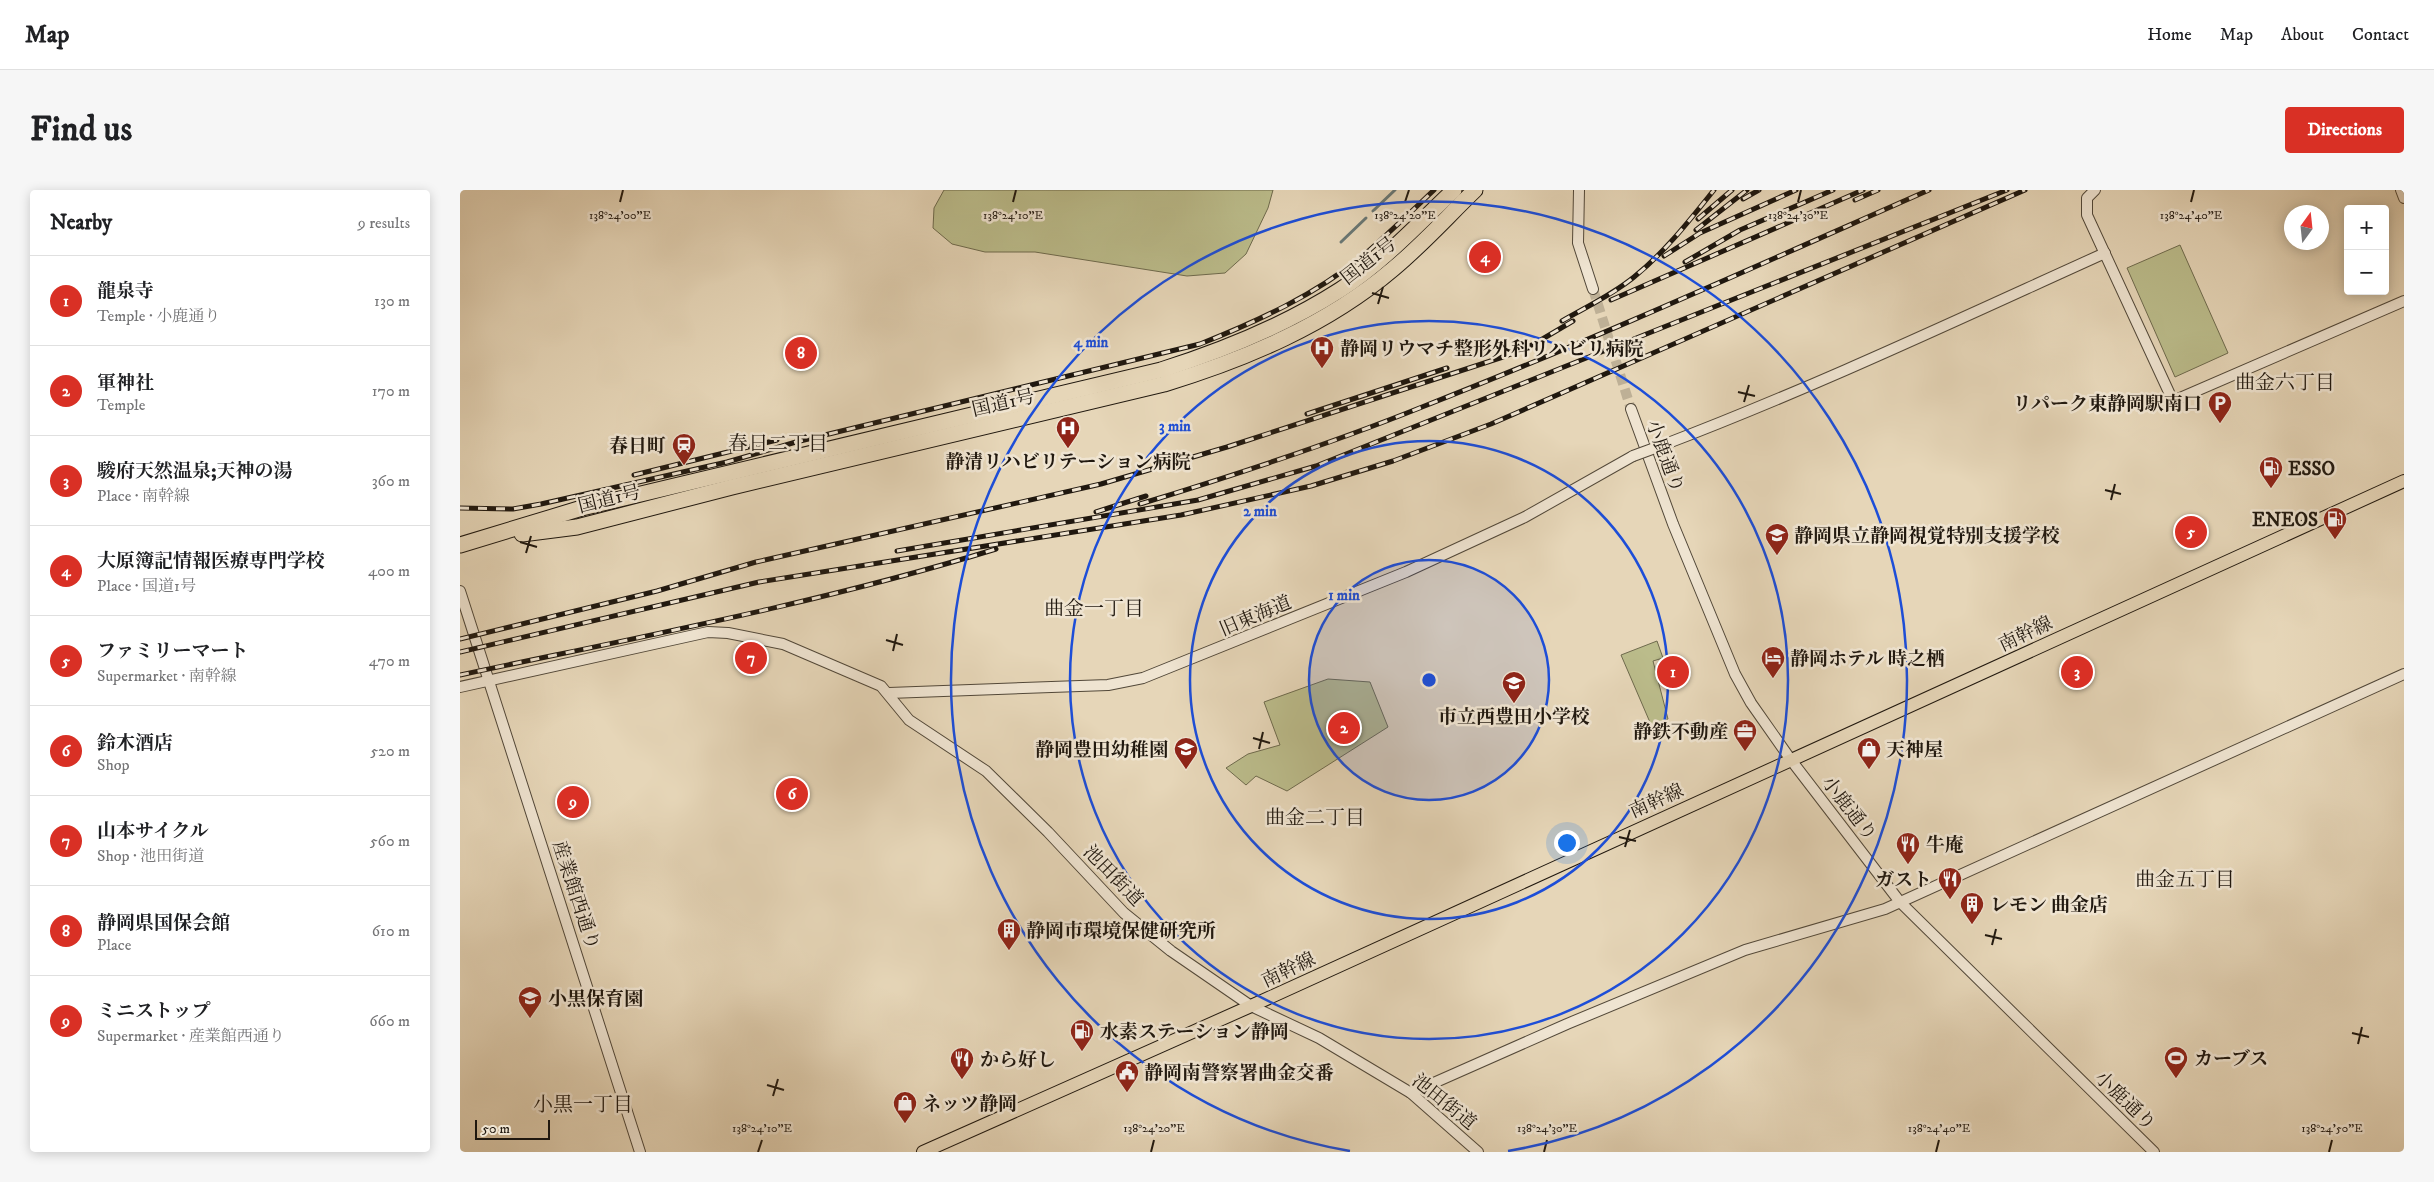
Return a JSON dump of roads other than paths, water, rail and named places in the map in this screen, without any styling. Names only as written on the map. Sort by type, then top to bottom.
[{"type":"highway","name":"国道1号","points":[[488,538],[582,508],[1160,370],[1212,354],[1258,335],[1340,290],[1385,255],[1454,190]]},
{"type":"highway","name":"国道1号","points":[[463,543],[577,527],[732,487],[1164,384],[1211,370],[1273,345],[1358,296],[1393,269],[1475,190]]},
{"type":"main road","name":"南幹線","points":[[923,1152],[939,1149],[2404,481]]},
{"type":"street","points":[[1579,190],[1578,243],[1593,289]]},
{"type":"street","points":[[2095,190],[2087,198],[2086,208],[2173,401],[2404,301]]},
{"type":"street","points":[[2401,190],[2404,198]]},
{"type":"street","name":"旧東海道","points":[[889,693],[1108,685],[1143,678],[1406,572],[1525,517],[1633,456],[1730,420],[2105,253]]},
{"type":"street","name":"小鹿通り","points":[[1631,408],[1673,524],[1735,674],[1751,703],[1791,760],[1900,902],[2154,1152]]},
{"type":"street","name":"産業館西通り","points":[[460,591],[640,1152]]},
{"type":"street","name":"池田街道","points":[[460,687],[699,634],[728,633],[769,640],[800,650],[870,680],[889,693],[909,720],[986,771],[1048,832],[1124,913],[1197,970],[1251,1006],[1319,1038],[1411,1093],[1478,1152]]},
{"type":"street","points":[[1411,1093],[1567,1024],[1745,950],[1868,915],[1900,902],[2404,674]]},
{"type":"waterway","points":[[1373,211],[1395,190]]},
{"type":"waterway","points":[[1341,242],[1366,218]]},
{"type":"tunnel","points":[[1593,289],[1631,409]]},
{"type":"railway","points":[[460,508],[513,509],[541,504],[727,462],[796,442],[1200,344],[1285,306],[1326,283],[1364,255],[1434,190]]},
{"type":"railway","points":[[1562,321],[1617,290],[1634,277],[1676,236],[1714,190]]},
{"type":"railway","points":[[1698,219],[1732,190]]},
{"type":"railway","points":[[1696,230],[1747,190]]},
{"type":"railway","points":[[1743,199],[1759,190]]},
{"type":"railway","points":[[1664,256],[1700,233],[1796,190]]},
{"type":"railway","points":[[1685,262],[1740,230],[1833,190]]},
{"type":"railway","points":[[1611,300],[1863,190]]},
{"type":"railway","points":[[1855,200],[1878,190]]},
{"type":"railway","points":[[1140,504],[1352,434],[1422,407],[1740,274],[1929,190]]},
{"type":"railway","points":[[897,551],[1198,500],[1316,466],[2007,190]]},
{"type":"railway","points":[[460,652],[759,582],[1181,515],[1311,486],[1393,461],[1491,424],[2025,190]]},
{"type":"railway","points":[[460,639],[657,591],[756,562],[1101,484],[1227,447],[1506,356],[1534,344],[1573,321]]},
{"type":"railway","points":[[1307,414],[1447,368]]},
{"type":"railway","points":[[634,475],[777,440]]},
{"type":"railway","points":[[1096,512],[1146,496]]},
{"type":"railway","points":[[460,675],[797,603],[996,549]]},
{"type":"place","name":"大原簿記情報医療専門学校","points":[[1485,257]]},
{"type":"place","name":"静岡県国保会館","points":[[801,353]]},
{"type":"place","name":"静岡リウマチ整形外科リハビリ病院","points":[[1322,369]]},
{"type":"place","name":"リパーク東静岡駅南口","points":[[2220,424]]},
{"type":"place","name":"静清リハビリテーション病院","points":[[1068,449]]},
{"type":"place","name":"春日町","points":[[684,466]]},
{"type":"place","name":"ESSO","points":[[2271,489]]},
{"type":"place","name":"ファミリーマート","points":[[2191,532]]},
{"type":"place","name":"ENEOS","points":[[2335,540]]},
{"type":"place","name":"静岡県立静岡視覚特別支援学校","points":[[1777,556]]},
{"type":"place","name":"山本サイクル","points":[[751,658]]},
{"type":"place","name":"龍泉寺","points":[[1673,672]]},
{"type":"place","name":"駿府天然温泉;天神の湯","points":[[2077,672]]},
{"type":"place","name":"静岡ホテル 時之栖","points":[[1773,679]]},
{"type":"place","name":"市立西豊田小学校","points":[[1514,704]]},
{"type":"place","name":"軍神社","points":[[1344,728]]},
{"type":"place","name":"静鉄不動産","points":[[1745,752]]},
{"type":"place","name":"静岡豊田幼稚園","points":[[1186,770]]},
{"type":"place","name":"天神屋","points":[[1869,770]]},
{"type":"place","name":"鈴木酒店","points":[[792,794]]},
{"type":"place","name":"ミニストップ","points":[[573,802]]},
{"type":"place","name":"牛庵","points":[[1908,865]]},
{"type":"place","name":"ガスト","points":[[1950,900]]},
{"type":"place","name":"レモン 曲金店","points":[[1972,925]]},
{"type":"place","name":"静岡市環境保健研究所","points":[[1009,951]]},
{"type":"place","name":"小黒保育園","points":[[530,1019]]},
{"type":"place","name":"水素ステーション静岡","points":[[1082,1052]]},
{"type":"place","name":"カーブス","points":[[2176,1079]]},
{"type":"place","name":"から好し","points":[[962,1080]]},
{"type":"place","name":"静岡南警察署曲金交番","points":[[1127,1093]]},
{"type":"place","name":"ネッツ静岡","points":[[905,1124]]},
{"type":"district","name":"曲金六丁目","points":[[2285,382]]},
{"type":"district","name":"春日二丁目","points":[[778,443]]},
{"type":"district","name":"曲金一丁目","points":[[1094,608]]},
{"type":"district","name":"曲金二丁目","points":[[1315,817]]},
{"type":"district","name":"曲金五丁目","points":[[2185,879]]},
{"type":"district","name":"小黒一丁目","points":[[583,1104]]}]
